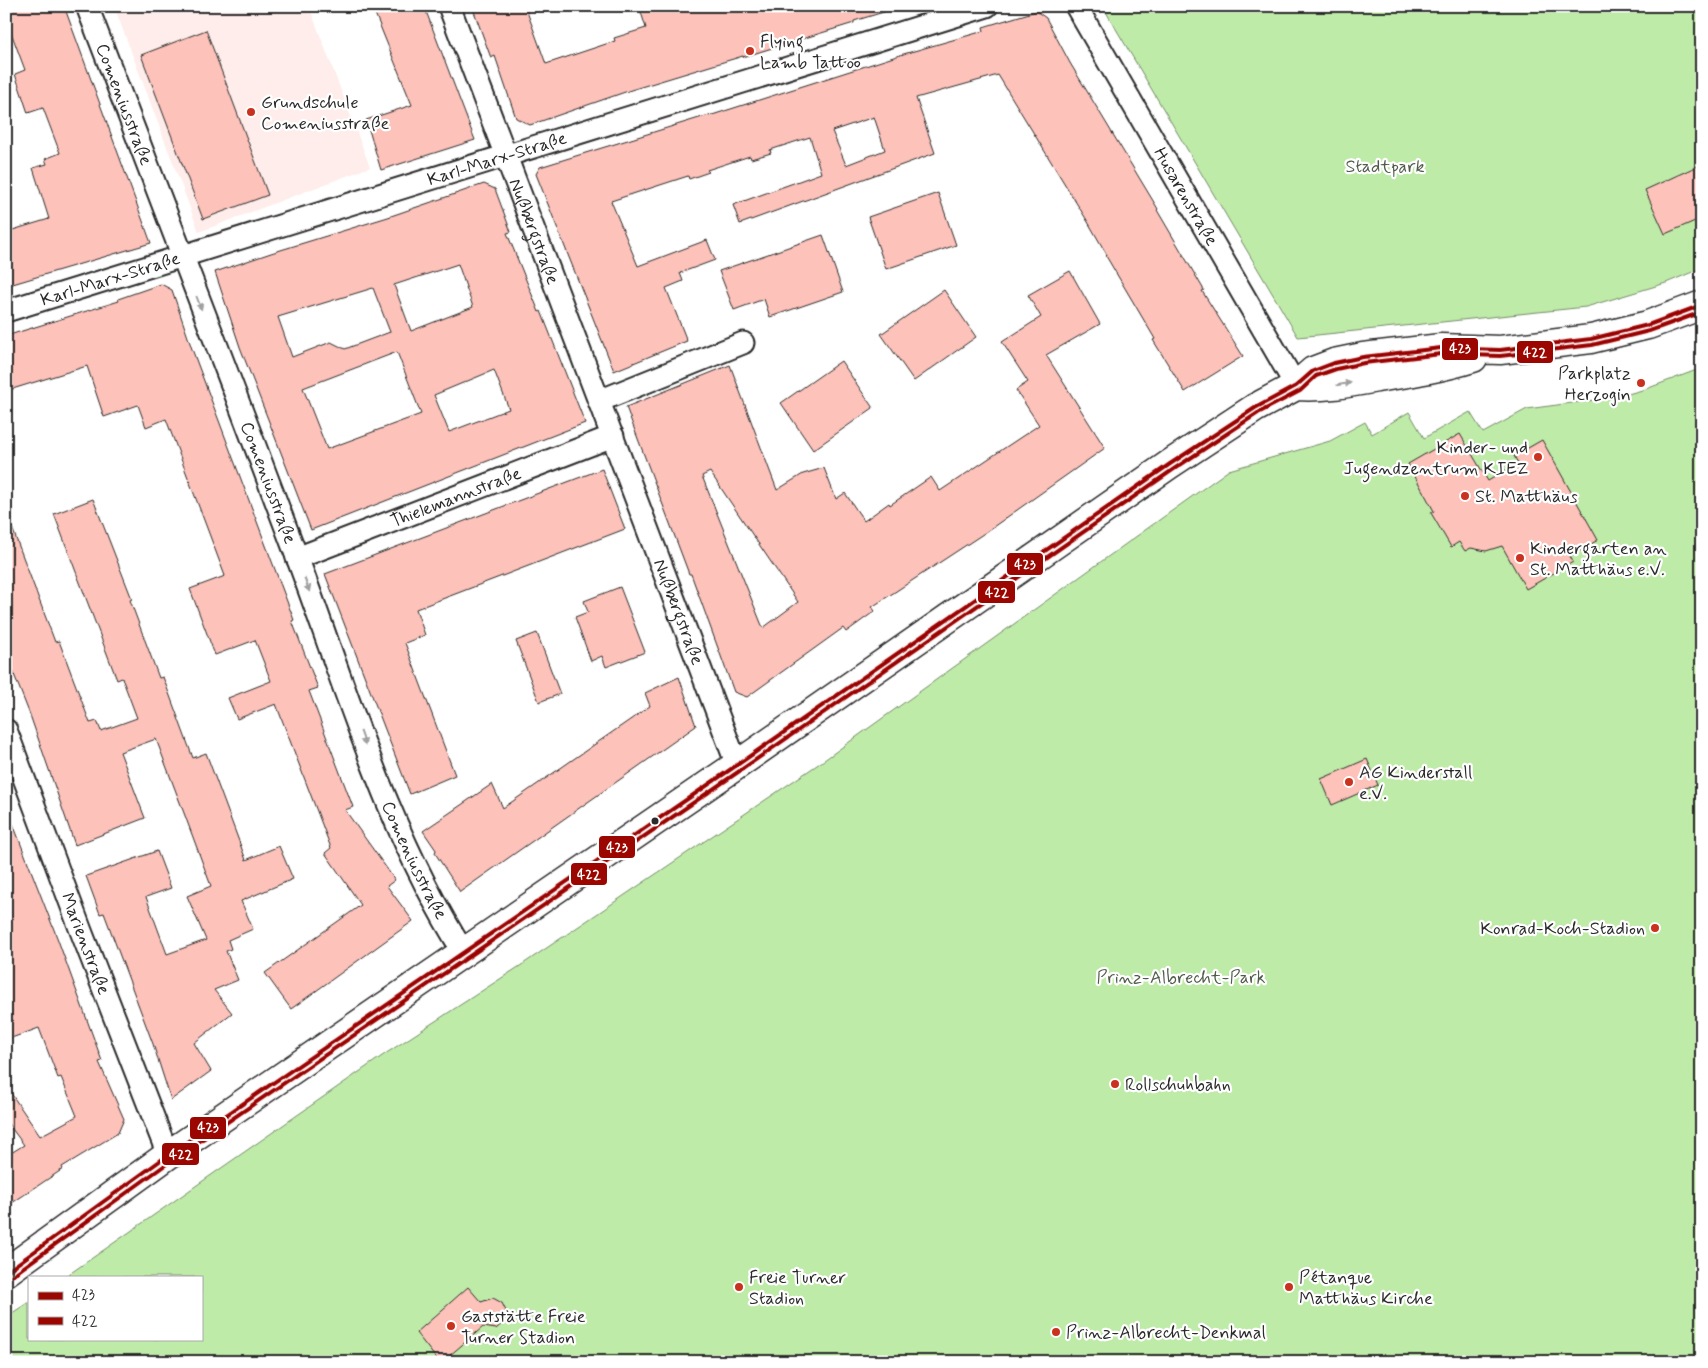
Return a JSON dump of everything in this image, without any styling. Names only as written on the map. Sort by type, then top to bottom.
[{"type":"street","name":"Comeniusstraße","points":[[87,6],[297,558],[383,792],[404,842],[448,928],[464,953]]},
{"type":"street","name":"Nußbergstraße","points":[[449,6],[738,765]]},
{"type":"street","name":"Karl-Marx-Straße","points":[[6,311],[987,6]]},
{"type":"street","name":"Husarenstraße","points":[[1076,6],[1296,386]]},
{"type":"street","points":[[6,1272],[168,1155],[738,765],[1170,464],[1254,408],[1296,386],[1318,388],[1442,367],[1500,350],[1591,340],[1648,325],[1702,305]]},
{"type":"street","points":[[599,400],[744,344]]},
{"type":"street","name":"Thielemannstraße","points":[[297,558],[613,436]]},
{"type":"street","name":"Marienstraße","points":[[6,730],[85,942],[168,1155]]},
{"type":"shaded area","name":"Grundschule Comeniusstraße","points":[[114,6],[309,6],[370,167],[199,232]]},
{"type":"green space","name":"Stadtpark","points":[[1108,6],[1702,6],[1702,268],[1666,283],[1586,307],[1298,337],[1106,12]]},
{"type":"green space","name":"Prinz-Albrecht-Park","points":[[1702,368],[1702,1362],[6,1362],[6,1317],[28,1303],[28,1340],[202,1340],[202,1276],[66,1276],[385,1054],[520,966],[820,763],[1229,470],[1330,441],[1365,422],[1372,434],[1409,412],[1424,438],[1470,412],[1483,433],[1527,409],[1617,397],[1646,389]]},
{"type":"building","points":[[19,6],[64,6],[151,243],[6,286],[6,232],[49,219],[33,168],[47,164],[45,159],[60,153],[43,108],[28,113],[15,74],[25,70],[6,19],[6,11]]},
{"type":"building","points":[[372,6],[424,6],[475,140],[381,170],[366,120],[412,105]]},
{"type":"building","points":[[472,6],[525,6],[546,64],[615,41],[614,38],[646,28],[639,6],[887,6],[887,11],[854,21],[854,23],[631,90],[530,125],[516,118],[495,56],[491,58]]},
{"type":"building","points":[[1036,11],[1046,18],[1070,63],[1158,209],[1204,290],[1202,291],[1243,356],[1185,392],[1153,340],[1155,339],[1088,222],[998,75],[916,98],[935,153],[740,224],[733,205],[821,173],[810,137],[770,150],[771,153],[751,159],[750,156],[707,170],[709,172],[689,179],[688,176],[611,201],[638,266],[707,240],[715,260],[680,273],[683,281],[666,288],[687,341],[614,371],[536,174],[540,167],[709,116],[900,55],[984,31],[983,27]],"holes":[[[874,117],[885,150],[846,165],[832,131]]]},
{"type":"building","points":[[206,30],[268,195],[203,219],[141,55]]},
{"type":"building","points":[[1702,164],[1702,218],[1665,234],[1645,190]]},
{"type":"building","points":[[484,184],[495,189],[511,232],[507,233],[539,312],[541,311],[585,423],[311,530],[240,347],[215,272],[388,217]],"holes":[[[458,264],[473,307],[411,331],[394,285]],[[373,288],[390,332],[345,349],[331,342],[292,357],[278,317]],[[397,352],[421,414],[327,449],[303,388]],[[494,370],[509,409],[449,432],[434,395]]]},
{"type":"building","points":[[938,193],[956,245],[886,269],[868,217]]},
{"type":"building","points":[[823,235],[843,292],[770,317],[764,299],[734,310],[719,271]]},
{"type":"building","points":[[1070,271],[1100,324],[1046,355],[1105,448],[986,532],[872,607],[875,611],[846,632],[843,628],[747,697],[734,692],[691,574],[689,574],[626,407],[730,365],[777,490],[803,474],[824,468],[836,499],[845,493],[864,521],[931,477],[940,491],[1039,425],[1016,390],[1028,382],[1002,342],[1041,317],[1028,295]],"holes":[[[710,472],[798,602],[763,628],[702,476]]]},
{"type":"building","points":[[161,284],[172,290],[192,349],[318,688],[309,691],[353,807],[345,810],[395,880],[387,886],[413,921],[291,1009],[265,973],[361,905],[325,853],[331,848],[276,704],[237,719],[228,698],[271,681],[255,640],[215,655],[190,589],[225,576],[166,419],[146,427],[138,405],[104,417],[87,366],[6,391],[6,336],[119,301],[118,299]]},
{"type":"building","points":[[944,290],[976,337],[914,381],[881,334]]},
{"type":"building","points":[[841,361],[873,408],[813,450],[781,403]]},
{"type":"building","points":[[1460,434],[1488,481],[1518,463],[1514,456],[1542,440],[1598,540],[1570,556],[1573,562],[1526,589],[1502,546],[1486,551],[1471,548],[1465,551],[1459,542],[1451,547],[1431,513],[1434,511],[1408,464]]},
{"type":"building","points":[[602,469],[625,529],[416,609],[425,635],[405,643],[455,775],[410,794],[325,574]]},
{"type":"building","points":[[93,499],[132,599],[130,600],[159,678],[163,677],[193,758],[206,753],[246,860],[279,846],[293,879],[241,901],[253,929],[228,940],[231,949],[226,951],[238,980],[214,990],[232,1013],[194,1043],[211,1071],[171,1100],[153,1044],[104,913],[100,914],[86,876],[157,851],[171,888],[146,897],[167,954],[206,940],[187,896],[211,886],[187,821],[156,739],[120,752],[145,818],[75,845],[30,715],[6,654],[6,517],[8,517],[55,642],[59,641],[90,723],[97,721],[101,731],[137,718],[122,678],[117,680],[54,514]]},
{"type":"building","points":[[620,587],[645,652],[606,667],[602,656],[591,661],[575,617],[588,612],[584,601]]},
{"type":"building","points":[[537,633],[560,694],[539,702],[516,641]]},
{"type":"building","points":[[679,677],[696,726],[460,892],[423,831],[492,784],[503,808],[650,706],[645,693]]},
{"type":"building","name":"AG Kinderstall e.V.","points":[[1367,759],[1378,785],[1332,805],[1321,779]]},
{"type":"building","points":[[6,811],[8,811],[58,940],[102,1061],[99,1062],[124,1119],[118,1133],[62,1167],[63,1169],[6,1207],[6,1156],[24,1145],[6,1121],[6,1086],[40,1136],[77,1116],[61,1077],[58,1078],[39,1028],[6,1040]]},
{"type":"building","points":[[468,1287],[481,1302],[493,1298],[502,1303],[507,1313],[504,1322],[496,1329],[483,1327],[442,1362],[439,1362],[416,1333]]},
{"type":"transit line","name":"423","points":[[6,1272],[168,1155],[737,765],[1170,464],[1255,408],[1296,386],[1313,371],[1334,363],[1363,357],[1441,348],[1500,350],[1591,339],[1648,325],[1702,305]]},
{"type":"transit line","name":"422","points":[[10,1277],[172,1160],[741,770],[1174,469],[1258,413],[1300,391],[1316,376],[1336,369],[1364,363],[1441,354],[1500,356],[1592,345],[1649,331],[1702,312]]},
{"type":"place","name":"Flying Lamb Tattoo","points":[[750,51]]},
{"type":"place","name":"Grundschule Comeniusstraße","points":[[251,112]]},
{"type":"place","name":"Parkplatz Herzogin","points":[[1641,383]]},
{"type":"place","name":"Kinder- und Jugendzentrum KIEZ","points":[[1538,457]]},
{"type":"place","name":"St. Matthäus","points":[[1465,496]]},
{"type":"place","name":"Kindergarten an St. Matthäus e.V.","points":[[1520,558]]},
{"type":"place","name":"AG Kinderstall e.V.","points":[[1349,782]]},
{"type":"place","name":"Konrad-Koch-Stadion","points":[[1655,928]]},
{"type":"place","name":"Rollschuhbahn","points":[[1115,1084]]},
{"type":"place","name":"Freie Turner Stadion","points":[[739,1287]]},
{"type":"place","name":"Pétanque Matthäus Kirche","points":[[1289,1287]]},
{"type":"place","name":"Gaststätte Freie Turner Stadion","points":[[451,1326]]},
{"type":"place","name":"Prinz-Albrecht-Denkmal","points":[[1056,1332]]}]
